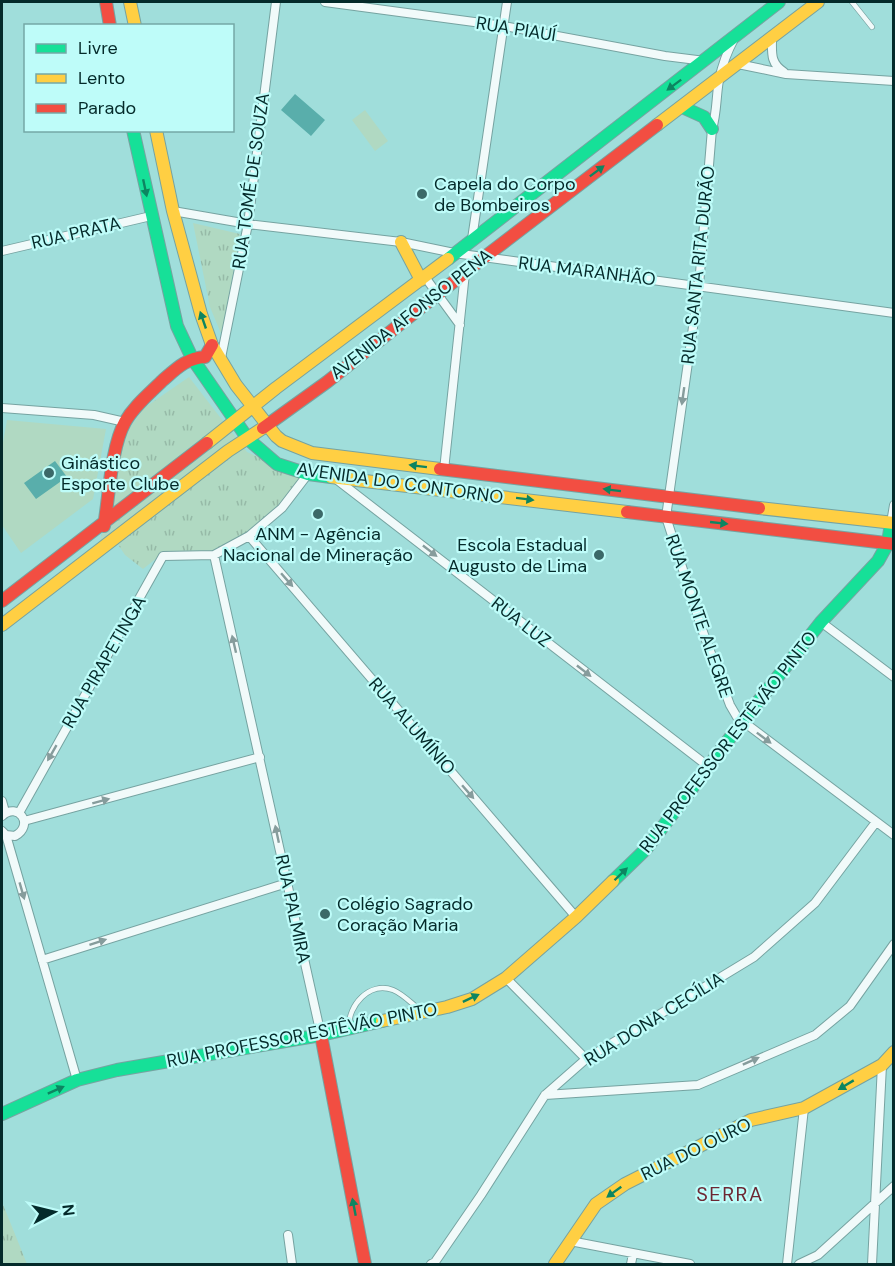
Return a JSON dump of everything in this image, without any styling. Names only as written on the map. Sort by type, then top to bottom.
[{"type":"main road","points":[[106,2],[110,24]]},
{"type":"main road","points":[[130,2],[135,24]]},
{"type":"main road","name":"AVENIDA AFONSO PENA","points":[[2,601],[705,61],[773,2]]},
{"type":"main road","name":"AVENIDA AFONSO PENA","points":[[2,625],[228,451],[267,425],[438,295],[484,257],[719,80],[818,2]]},
{"type":"main road","points":[[682,107],[700,114],[708,120],[712,129]]},
{"type":"main road","name":"AVENIDA DO CONTORNO","points":[[133,132],[177,326],[192,358],[235,422],[248,439],[277,464],[308,474],[891,543]]},
{"type":"main road","name":"AVENIDA DO CONTORNO","points":[[156,132],[173,211],[201,314],[212,345],[236,385],[282,441],[312,453],[892,523]]},
{"type":"main road","points":[[401,242],[423,279]]},
{"type":"main road","points":[[90,557],[106,522],[117,443],[125,422],[141,401],[192,358],[205,357],[212,345]]},
{"type":"main road","name":"RUA PROFESSOR ESTÊVÃO PINTO","points":[[2,1114],[77,1080],[117,1070],[321,1035],[349,1027],[422,1013],[472,999],[506,978],[576,917],[646,849],[821,622],[878,561],[891,543],[892,523]]},
{"type":"main road","name":"RUA PALMIRA","points":[[321,1035],[365,1264]]},
{"type":"main road","name":"RUA DO OURO","points":[[555,1264],[596,1204],[625,1184],[751,1120],[804,1108],[882,1065],[894,1052]]},
{"type":"street","name":"RUA TOMÉ DE SOUZA","points":[[220,358],[248,224],[276,2]]},
{"type":"street","name":"RUA PIAUÍ","points":[[325,2],[504,26],[665,56],[705,61]]},
{"type":"street","points":[[472,239],[507,2]]},
{"type":"street","name":"RUA SANTA RITA DURÃO","points":[[670,497],[699,285],[712,129],[716,117],[719,80],[725,57],[736,35]]},
{"type":"street","points":[[772,38],[772,59],[775,67],[786,74]]},
{"type":"street","points":[[738,64],[786,74],[894,81]]},
{"type":"street","name":"RUA MARANHÃO","points":[[173,211],[248,224],[401,242],[516,262],[894,313]]},
{"type":"street","name":"RUA PRATA","points":[[2,250],[151,216]]},
{"type":"street","points":[[444,470],[465,273]]},
{"type":"street","points":[[423,279],[460,325]]},
{"type":"street","points":[[2,408],[94,415],[125,422]]},
{"type":"street","points":[[214,555],[249,536],[282,508],[308,474]]},
{"type":"street","name":"RUA LUZ","points":[[334,477],[709,767]]},
{"type":"street","name":"RUA MONTE ALEGRE","points":[[670,497],[666,517],[729,705],[742,722],[894,835]]},
{"type":"street","points":[[892,523],[894,505]]},
{"type":"street","name":"RUA ALUMÍNIO","points":[[249,536],[576,917]]},
{"type":"street","name":"RUA PALMIRA","points":[[214,555],[321,1035]]},
{"type":"street","name":"RUA PIRAPETINGA","points":[[19,813],[163,556],[214,555]]},
{"type":"street","points":[[821,622],[894,677]]},
{"type":"street","points":[[24,821],[260,757]]},
{"type":"street","points":[[2,801],[3,814],[12,811],[19,813],[24,821]]},
{"type":"street","points":[[3,833],[12,837],[20,833],[24,821]]},
{"type":"street","name":"RUA DONA CECÍLIA","points":[[431,1264],[435,1262],[481,1195],[545,1095],[586,1059],[754,957],[815,903],[876,822]]},
{"type":"street","points":[[3,833],[77,1080]]},
{"type":"street","points":[[42,960],[287,883]]},
{"type":"street","points":[[545,1095],[698,1085],[815,1035],[850,1006],[894,944]]},
{"type":"street","points":[[506,978],[586,1059]]},
{"type":"street","points":[[872,1264],[882,1065]]},
{"type":"street","points":[[787,1264],[804,1108]]},
{"type":"street","points":[[799,1264],[818,1255],[894,1186]]},
{"type":"street","points":[[288,1235],[292,1264]]},
{"type":"street","points":[[570,1240],[690,1264]]},
{"type":"street","points":[[631,1264],[633,1254]]},
{"type":"lane","points":[[852,2],[872,27]]},
{"type":"lane","points":[[349,1027],[348,1017],[356,1003],[365,993],[377,989],[392,989],[405,997],[422,1013]]},
{"type":"green space","points":[[365,110],[388,141],[375,151],[352,120]]},
{"type":"green space","points":[[193,223],[240,234],[222,336],[210,307]]},
{"type":"green space","points":[[189,377],[247,452],[302,476],[282,507],[249,534],[214,553],[162,554],[143,569],[125,555],[117,543],[94,561],[115,489],[120,445],[144,408]]},
{"type":"green space","name":"Ginástico Esporte Clube","points":[[7,420],[106,429],[93,499],[21,553],[2,525],[2,448]]},
{"type":"green space","points":[[2,1202],[27,1264],[2,1264]]},
{"type":"water","points":[[295,94],[325,120],[311,136],[281,110]]},
{"type":"water","points":[[55,461],[67,477],[36,499],[24,483]]},
{"type":"traffic: fast","points":[[448,259],[779,2]]},
{"type":"traffic: fast","points":[[682,107],[704,117],[712,129]]},
{"type":"traffic: fast","points":[[133,132],[177,326],[192,358],[248,439],[277,464],[308,474],[331,477]]},
{"type":"traffic: fast","points":[[613,881],[646,849],[821,622],[878,561],[888,543],[891,523]]},
{"type":"traffic: fast","points":[[2,1114],[77,1080],[117,1070],[321,1035],[382,1021]]},
{"type":"traffic: slow","points":[[130,2],[135,24]]},
{"type":"traffic: slow","points":[[657,125],[818,2]]},
{"type":"traffic: slow","points":[[156,132],[173,211],[201,314],[212,345],[236,385],[276,436],[282,441],[312,453],[440,469]]},
{"type":"traffic: slow","points":[[401,242],[421,280]]},
{"type":"traffic: slow","points":[[207,443],[276,388],[448,259]]},
{"type":"traffic: slow","points":[[2,625],[228,451],[263,428]]},
{"type":"traffic: slow","points":[[331,477],[627,512]]},
{"type":"traffic: slow","points":[[759,508],[894,523]]},
{"type":"traffic: slow","points":[[382,1021],[447,1007],[472,999],[506,978],[576,917],[613,881]]},
{"type":"traffic: slow","points":[[555,1264],[596,1204],[625,1184],[751,1120],[804,1108],[882,1065],[894,1052]]},
{"type":"traffic: jam","points":[[106,2],[110,24]]},
{"type":"traffic: jam","points":[[263,428],[327,382],[657,125]]},
{"type":"traffic: jam","points":[[104,526],[114,458],[120,432],[125,422],[137,405],[162,381],[187,362],[205,357],[212,345]]},
{"type":"traffic: jam","points":[[2,601],[207,443]]},
{"type":"traffic: jam","points":[[440,469],[759,508]]},
{"type":"traffic: jam","points":[[627,512],[894,544]]},
{"type":"traffic: jam","points":[[321,1035],[365,1264]]},
{"type":"place","name":"Capela do Corpo de Bombeiros","points":[[422,194]]},
{"type":"place","name":"Ginástico Esporte Clube","points":[[49,473]]},
{"type":"place","name":"ANM - Agência Nacional de Mineração","points":[[318,514]]},
{"type":"place","name":"Escola Estadual Augusto de Lima","points":[[599,555]]},
{"type":"place","name":"Colégio Sagrado Coração Maria","points":[[325,914]]},
{"type":"district","name":"SERRA","points":[[730,1194]]}]
